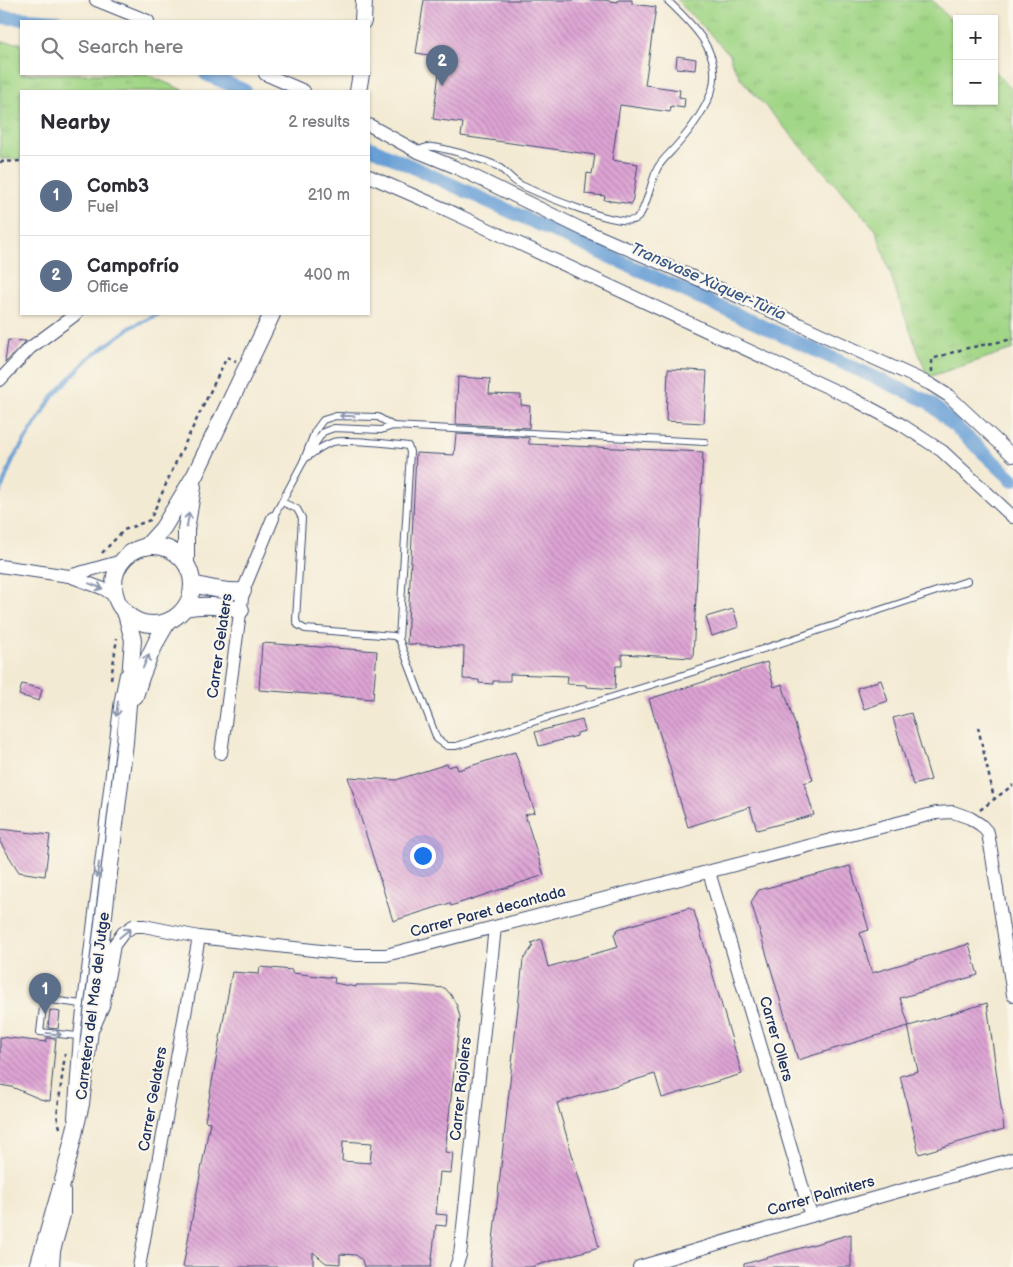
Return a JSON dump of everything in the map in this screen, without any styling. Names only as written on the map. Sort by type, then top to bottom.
[{"type":"street","points":[[96,0],[146,20]]},
{"type":"street","points":[[363,20],[364,0]]},
{"type":"street","points":[[267,75],[302,90]]},
{"type":"street","points":[[358,90],[361,75]]},
{"type":"street","points":[[370,126],[416,151],[455,167],[584,230],[753,303],[930,384],[948,396],[1013,456]]},
{"type":"street","points":[[370,176],[456,214],[855,400],[902,425],[942,451],[1013,517]]},
{"type":"street","points":[[0,380],[30,348],[75,315]]},
{"type":"street","points":[[146,547],[163,528],[195,475],[272,315]]},
{"type":"street","points":[[186,564],[173,551],[155,546],[133,552],[122,562],[114,582],[116,597],[126,614],[146,624],[157,624],[177,616],[185,608],[192,584],[186,564],[186,530],[195,475]]},
{"type":"street","name":"Carrer Gelaters","points":[[221,753],[243,591],[273,518]]},
{"type":"street","points":[[69,576],[122,562]]},
{"type":"street","points":[[0,566],[69,576],[104,589],[116,597]]},
{"type":"street","points":[[192,584],[214,590],[243,591]]},
{"type":"street","points":[[185,608],[199,605],[221,606],[241,610]]},
{"type":"street","name":"Carretera del Mas del Jutge","points":[[125,742],[132,640],[126,614]]},
{"type":"street","name":"Carretera del Mas del Jutge","points":[[38,1267],[64,1177],[81,1104],[82,1040],[125,742],[133,702],[144,666],[154,643],[168,621]]},
{"type":"street","name":"Carrer Paret decantada","points":[[82,1040],[103,1006],[114,944],[123,933],[133,926],[144,926],[199,937],[357,955],[386,955],[936,814],[953,812],[970,818]]},
{"type":"street","points":[[970,818],[981,825],[988,833],[1013,995]]},
{"type":"street","name":"Carrer Ollers","points":[[710,872],[811,1216]]},
{"type":"street","name":"Carrer Rajolers","points":[[459,1263],[495,927]]},
{"type":"street","name":"Carrer Gelaters","points":[[139,1267],[199,937]]},
{"type":"street","name":"Carrer Palmiters","points":[[639,1267],[670,1262],[811,1216],[1013,1159]]},
{"type":"street","points":[[53,1267],[54,1251],[64,1215],[64,1177]]},
{"type":"lane","points":[[416,151],[430,146],[481,160],[498,167],[519,184],[596,215],[628,221],[637,218],[642,213],[652,180],[659,166],[707,104],[715,80],[714,61],[706,42],[668,0]]},
{"type":"lane","points":[[273,518],[302,462],[315,431],[323,420],[336,416],[378,417],[393,426]]},
{"type":"lane","points":[[302,462],[323,432],[334,428],[381,430],[393,426],[705,442]]},
{"type":"lane","points":[[302,462],[322,446],[336,441],[408,446],[410,452],[399,639],[437,739],[447,746],[456,746],[715,665],[967,581]]},
{"type":"lane","points":[[282,502],[297,509],[302,518],[296,620],[298,625],[305,629],[394,636],[399,639]]},
{"type":"lane","points":[[81,1004],[44,999],[40,1032],[82,1040],[81,1004],[118,699],[123,675],[130,663]]},
{"type":"path","points":[[0,162],[20,162]]},
{"type":"path","points":[[930,384],[933,368],[932,359],[963,349],[1013,338]]},
{"type":"path","points":[[978,727],[994,798]]},
{"type":"path","points":[[970,818],[1013,785]]},
{"type":"green space","points":[[677,0],[932,0],[953,23],[953,105],[998,105],[998,74],[1013,91],[1013,349],[928,377],[902,309],[876,230],[741,79],[731,61],[731,56]]},
{"type":"green space","points":[[0,42],[20,43],[20,75],[148,75],[183,90],[20,90],[20,159],[0,159]]},
{"type":"building","points":[[424,0],[602,0],[618,2],[618,0],[632,0],[632,4],[656,7],[645,85],[680,90],[679,97],[685,98],[684,108],[671,106],[670,112],[620,105],[612,160],[638,164],[632,204],[604,200],[605,196],[585,194],[587,173],[592,174],[595,155],[461,136],[463,123],[433,119],[441,57],[416,53]]},
{"type":"building","points":[[677,56],[696,59],[695,70],[676,68]]},
{"type":"building","points":[[8,340],[26,341],[5,363]]},
{"type":"building","points":[[668,369],[707,371],[704,423],[666,421]]},
{"type":"building","points":[[458,377],[490,379],[489,394],[521,395],[521,405],[530,406],[529,428],[456,424]]},
{"type":"building","points":[[456,434],[529,438],[529,444],[703,452],[693,658],[622,654],[622,666],[616,666],[615,689],[567,684],[568,676],[510,674],[510,681],[493,681],[493,684],[479,683],[479,680],[463,679],[464,647],[407,644],[416,453],[454,455]]},
{"type":"building","points":[[733,609],[739,627],[712,636],[706,617]]},
{"type":"building","points":[[262,643],[377,651],[373,699],[259,690]]},
{"type":"building","points":[[767,662],[774,687],[782,684],[813,780],[804,783],[814,815],[757,830],[750,807],[688,827],[649,699]]},
{"type":"building","points":[[881,680],[888,701],[864,709],[857,688]]},
{"type":"building","points":[[22,684],[42,689],[39,701],[19,695]]},
{"type":"building","points":[[911,713],[931,780],[913,785],[893,718]]},
{"type":"building","points":[[582,720],[585,731],[577,733],[577,736],[539,746],[535,732]]},
{"type":"building","points":[[515,752],[535,812],[525,815],[544,875],[451,906],[450,903],[393,921],[348,777],[396,780],[447,764],[448,767],[456,765],[458,770]]},
{"type":"building","points":[[0,829],[50,835],[45,876],[19,872],[0,842]]},
{"type":"building","points":[[850,866],[869,930],[860,933],[872,973],[969,944],[978,975],[900,998],[909,1026],[987,1003],[1004,1129],[919,1154],[900,1076],[918,1071],[908,1026],[798,1060],[751,902],[759,890]]},
{"type":"building","points":[[689,908],[694,911],[742,1074],[662,1098],[655,1074],[557,1103],[599,1247],[531,1267],[491,1267],[523,960],[533,946],[531,943],[541,939],[548,967],[618,947],[614,935],[618,929]]},
{"type":"building","points":[[260,967],[292,970],[292,973],[335,978],[334,983],[356,987],[356,985],[408,985],[445,988],[451,995],[460,1017],[445,1152],[453,1153],[451,1173],[440,1172],[436,1214],[447,1215],[446,1226],[436,1225],[431,1267],[364,1267],[362,1260],[356,1255],[340,1254],[340,1264],[326,1263],[313,1252],[313,1267],[183,1267],[210,1122],[205,1121],[232,972],[259,974]],"holes":[[[343,1141],[372,1143],[370,1163],[342,1161]]]},
{"type":"building","points":[[50,1010],[60,1012],[58,1029],[48,1028]]},
{"type":"building","points":[[0,1037],[46,1042],[47,1038],[56,1039],[50,1101],[40,1099],[12,1087],[0,1085]]},
{"type":"building","points":[[851,1234],[851,1267],[744,1267],[744,1264]]},
{"type":"waterway","name":"Transvase Xùquer-Tùria","points":[[0,17],[43,20]]},
{"type":"waterway","name":"Transvase Xùquer-Tùria","points":[[208,75],[243,90]]},
{"type":"waterway","name":"Transvase Xùquer-Tùria","points":[[370,147],[929,402],[1013,480]]},
{"type":"waterway","points":[[0,492],[13,459],[53,396],[89,358],[131,327],[157,315]]},
{"type":"place","name":"Campofrío","points":[[442,86]]},
{"type":"place","name":"Comb3","points":[[45,1014]]}]
